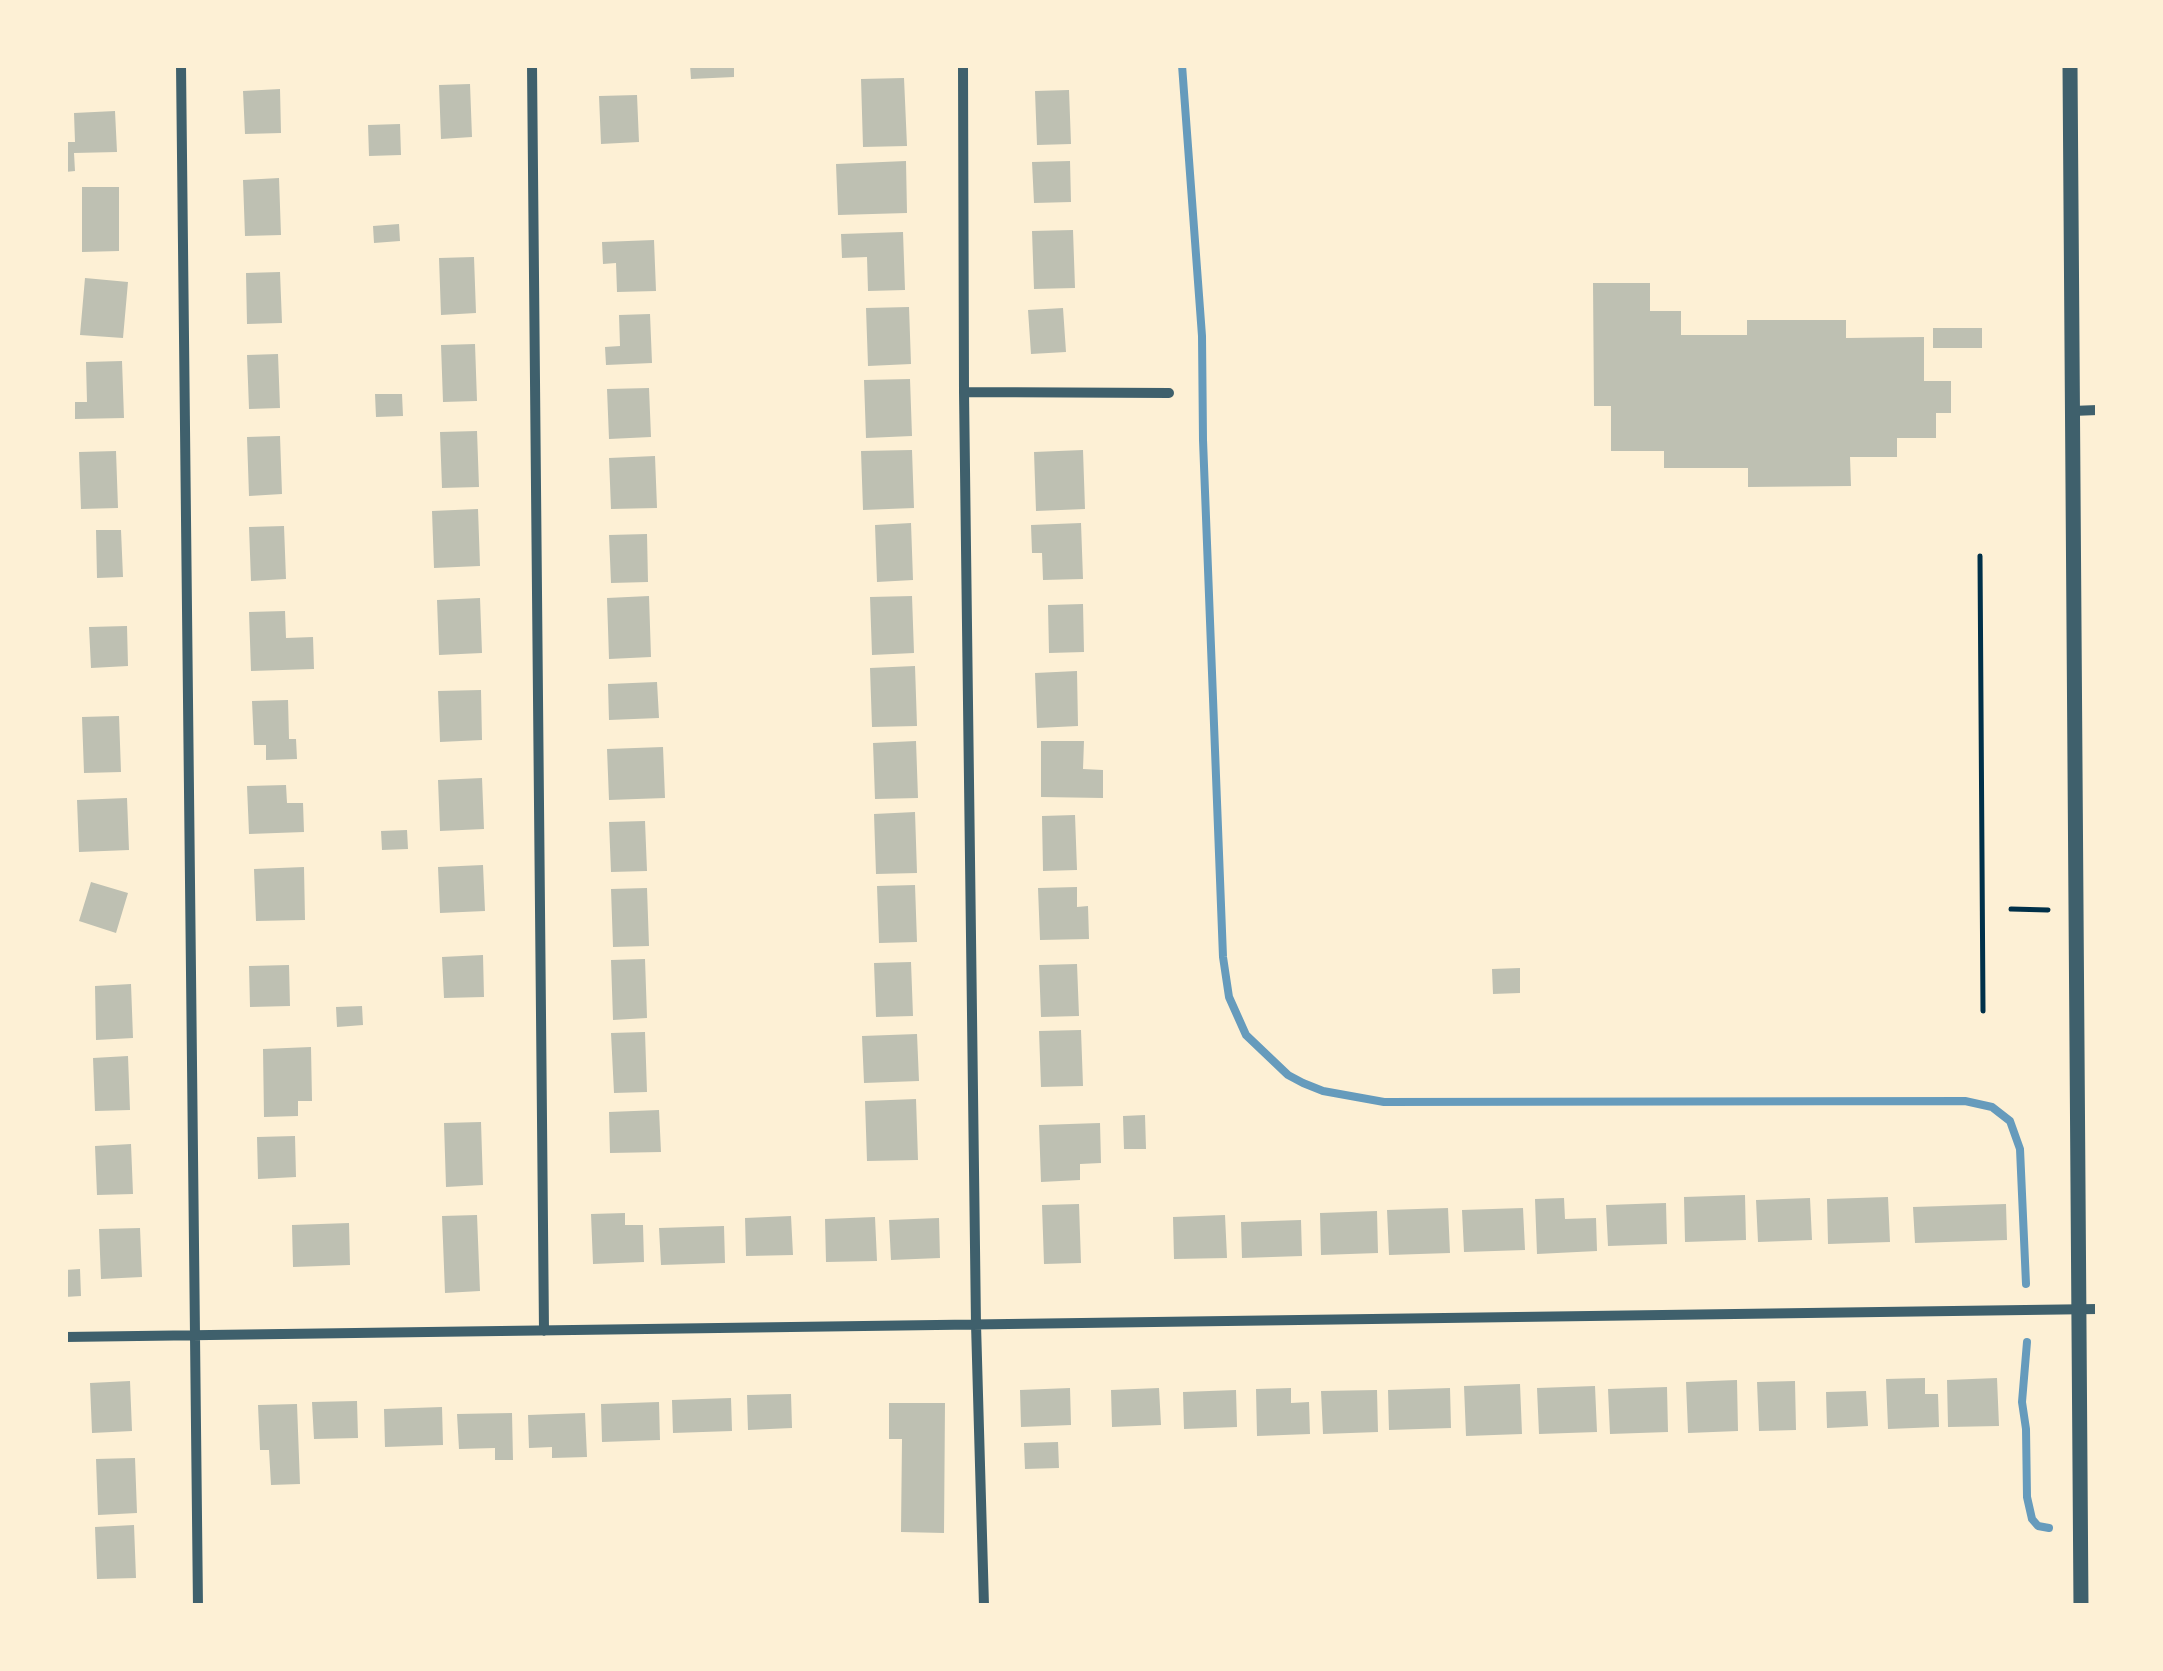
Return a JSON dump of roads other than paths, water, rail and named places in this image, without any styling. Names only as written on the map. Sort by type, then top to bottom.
[{"type":"street","points":[[181,65],[198,1606]]},
{"type":"street","points":[[532,65],[544,1331]]},
{"type":"street","points":[[963,65],[976,1324],[984,1606]]},
{"type":"street","points":[[2070,65],[2082,1606]]},
{"type":"street","points":[[964,392],[1169,393]]},
{"type":"street","points":[[2072,411],[2098,410]]},
{"type":"street","points":[[65,1337],[2098,1310]]},
{"type":"waterway","points":[[1182,65],[1202,336],[1223,957],[1229,997],[1246,1035],[1288,1075],[1303,1083],[1323,1091],[1384,1102],[1965,1101],[1992,1107],[2010,1121],[2020,1149],[2026,1284]]},
{"type":"waterway","points":[[2027,1342],[2022,1402],[2027,1497],[2032,1519],[2038,1526],[2049,1528]]}]
